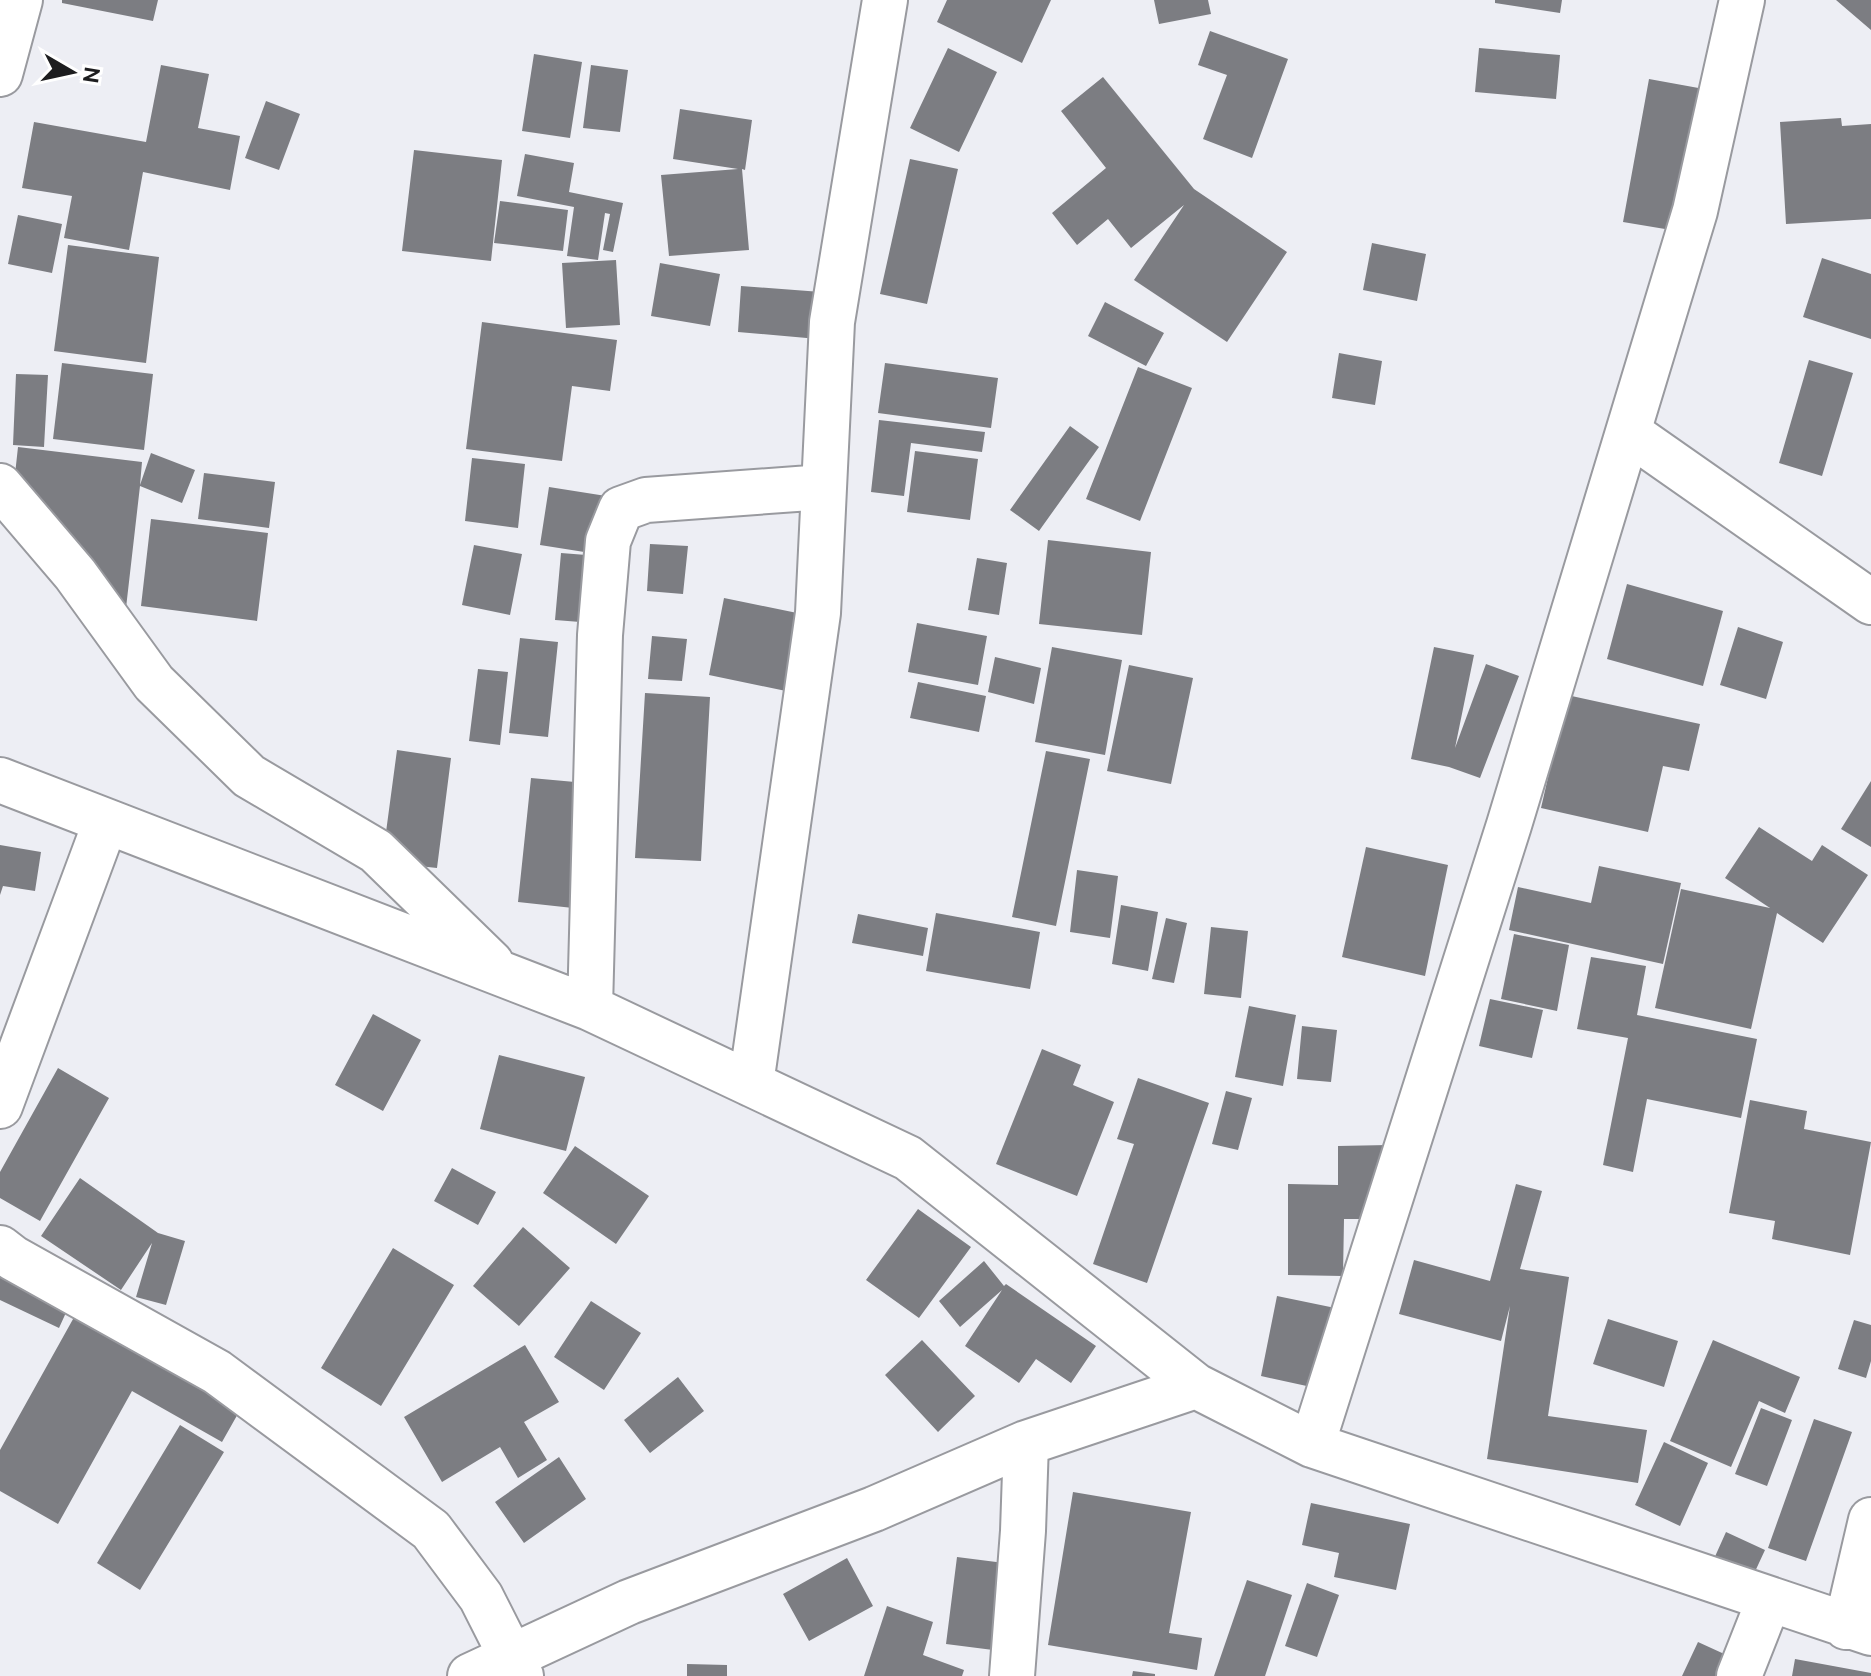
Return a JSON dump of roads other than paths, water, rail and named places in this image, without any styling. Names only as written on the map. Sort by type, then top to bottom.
[{"type":"street","points":[[0,74],[20,0]]},
{"type":"street","points":[[751,1084],[818,613],[832,322],[885,0]]},
{"type":"street","points":[[1312,1445],[1509,825],[1695,211],[1742,0]]},
{"type":"street","points":[[1628,432],[1871,602]]},
{"type":"street","points":[[0,486],[75,574],[154,683],[249,776],[376,851],[504,976]]},
{"type":"street","points":[[590,1008],[600,635],[608,541],[621,509],[646,500],[824,487]]},
{"type":"street","points":[[0,780],[590,1008],[908,1158],[1196,1386],[1312,1445],[1858,1630],[1871,1520]]},
{"type":"street","points":[[0,1106],[106,821]]},
{"type":"street","points":[[0,1248],[217,1372],[431,1530],[481,1597],[516,1667]]},
{"type":"street","points":[[470,1676],[516,1667],[629,1602],[874,1509],[1026,1443],[1196,1386]]},
{"type":"street","points":[[1012,1676],[1026,1443]]},
{"type":"street","points":[[1739,1676],[1769,1600]]}]
